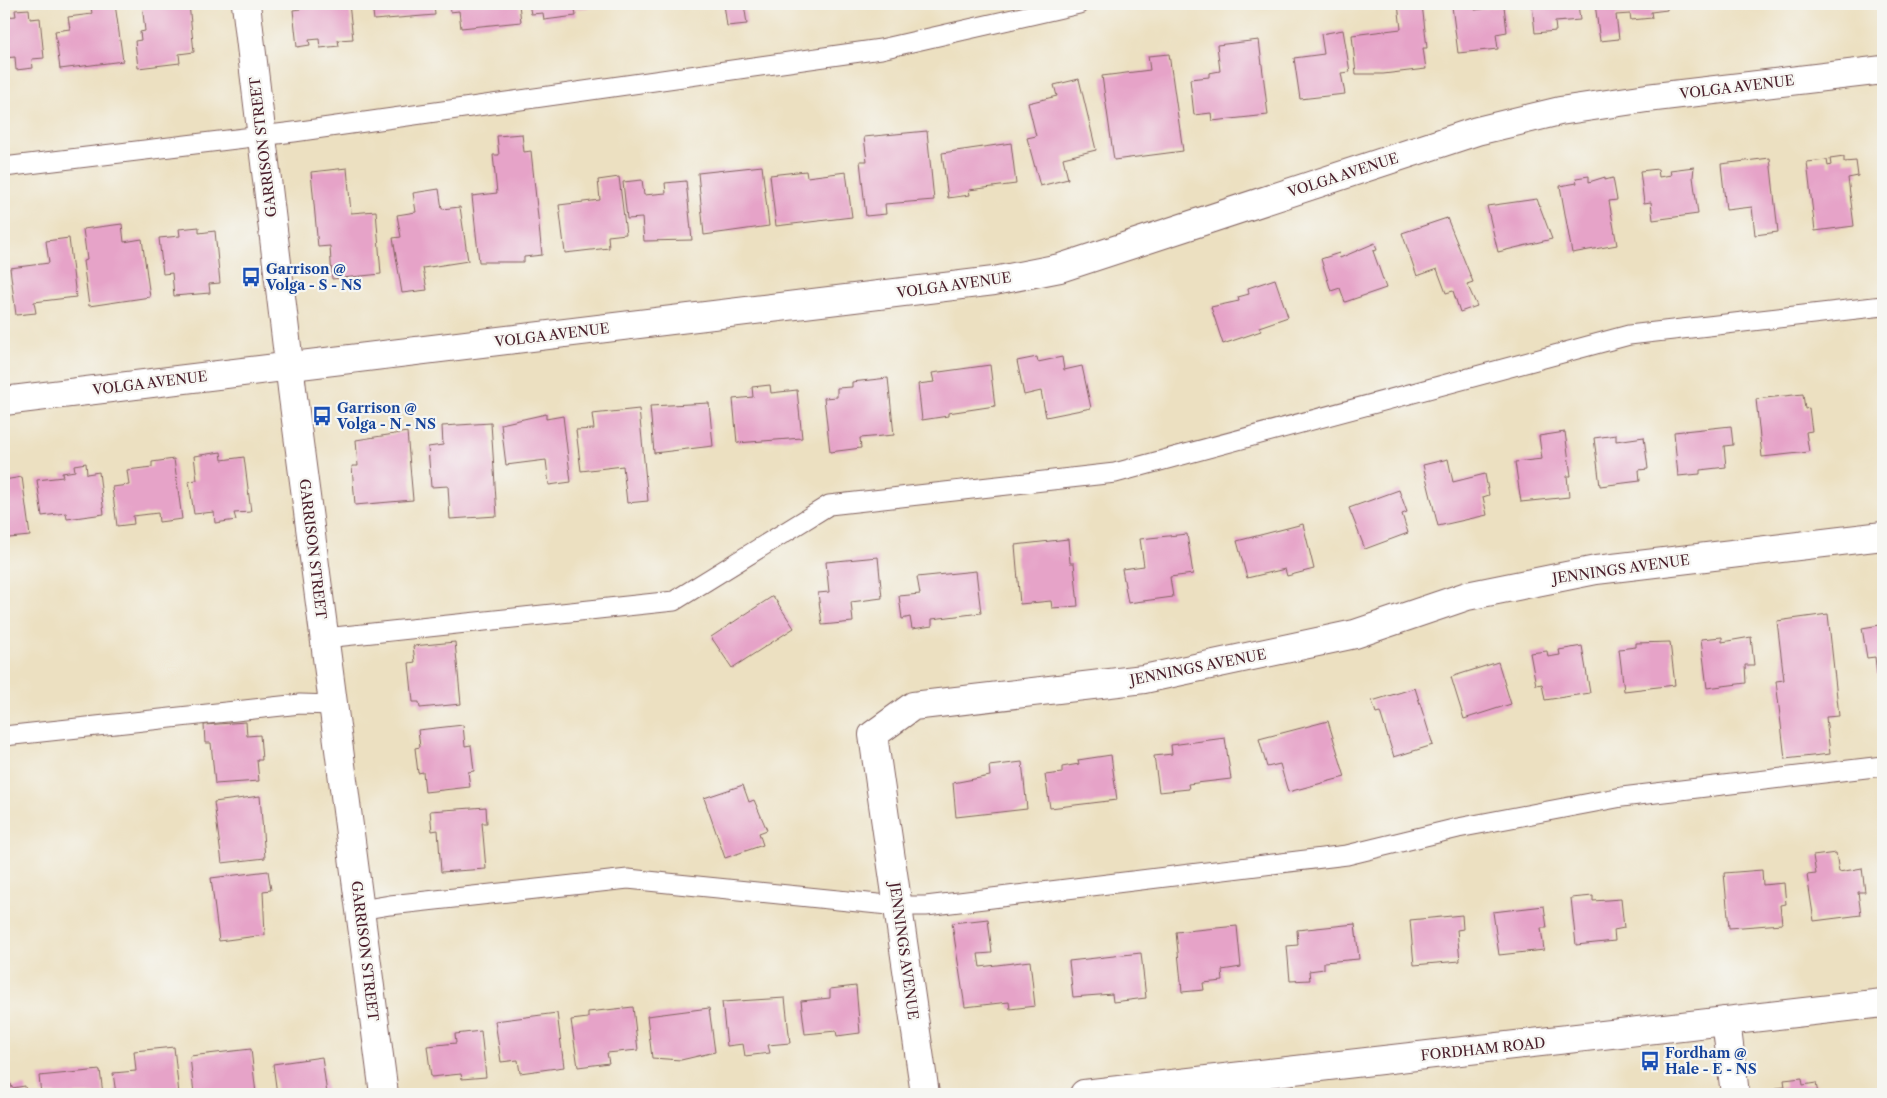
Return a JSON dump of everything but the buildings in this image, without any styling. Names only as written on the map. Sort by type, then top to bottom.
[{"type":"street","name":"GARRISON STREET","points":[[246,4],[324,638],[384,1094]]},
{"type":"street","name":"VOLGA AVENUE","points":[[4,401],[994,281],[1060,268],[1495,126],[1560,111],[1646,98],[1883,70]]},
{"type":"street","name":"JENNINGS AVENUE","points":[[925,1094],[873,735],[913,706],[1144,679],[1355,634],[1467,596],[1596,570],[1883,536]]},
{"type":"street","name":"FORDHAM ROAD","points":[[1084,1094],[1883,1003]]},
{"type":"street","points":[[1726,1021],[1735,1094]]},
{"type":"lane","points":[[4,166],[261,136],[881,49],[1079,4]]},
{"type":"lane","points":[[324,638],[674,601],[829,505],[1116,473],[1629,335],[1883,306]]},
{"type":"lane","points":[[4,736],[300,704],[333,705]]},
{"type":"lane","points":[[360,910],[628,878],[898,906],[926,906],[1347,855],[1458,828],[1622,797],[1883,766]]},
{"type":"place","name":"Garrison @ Volga - S - NS","points":[[251,277]]},
{"type":"place","name":"Garrison @ Volga - N - NS","points":[[322,416]]},
{"type":"place","name":"Fordham @ Hale - E - NS","points":[[1650,1061]]}]
